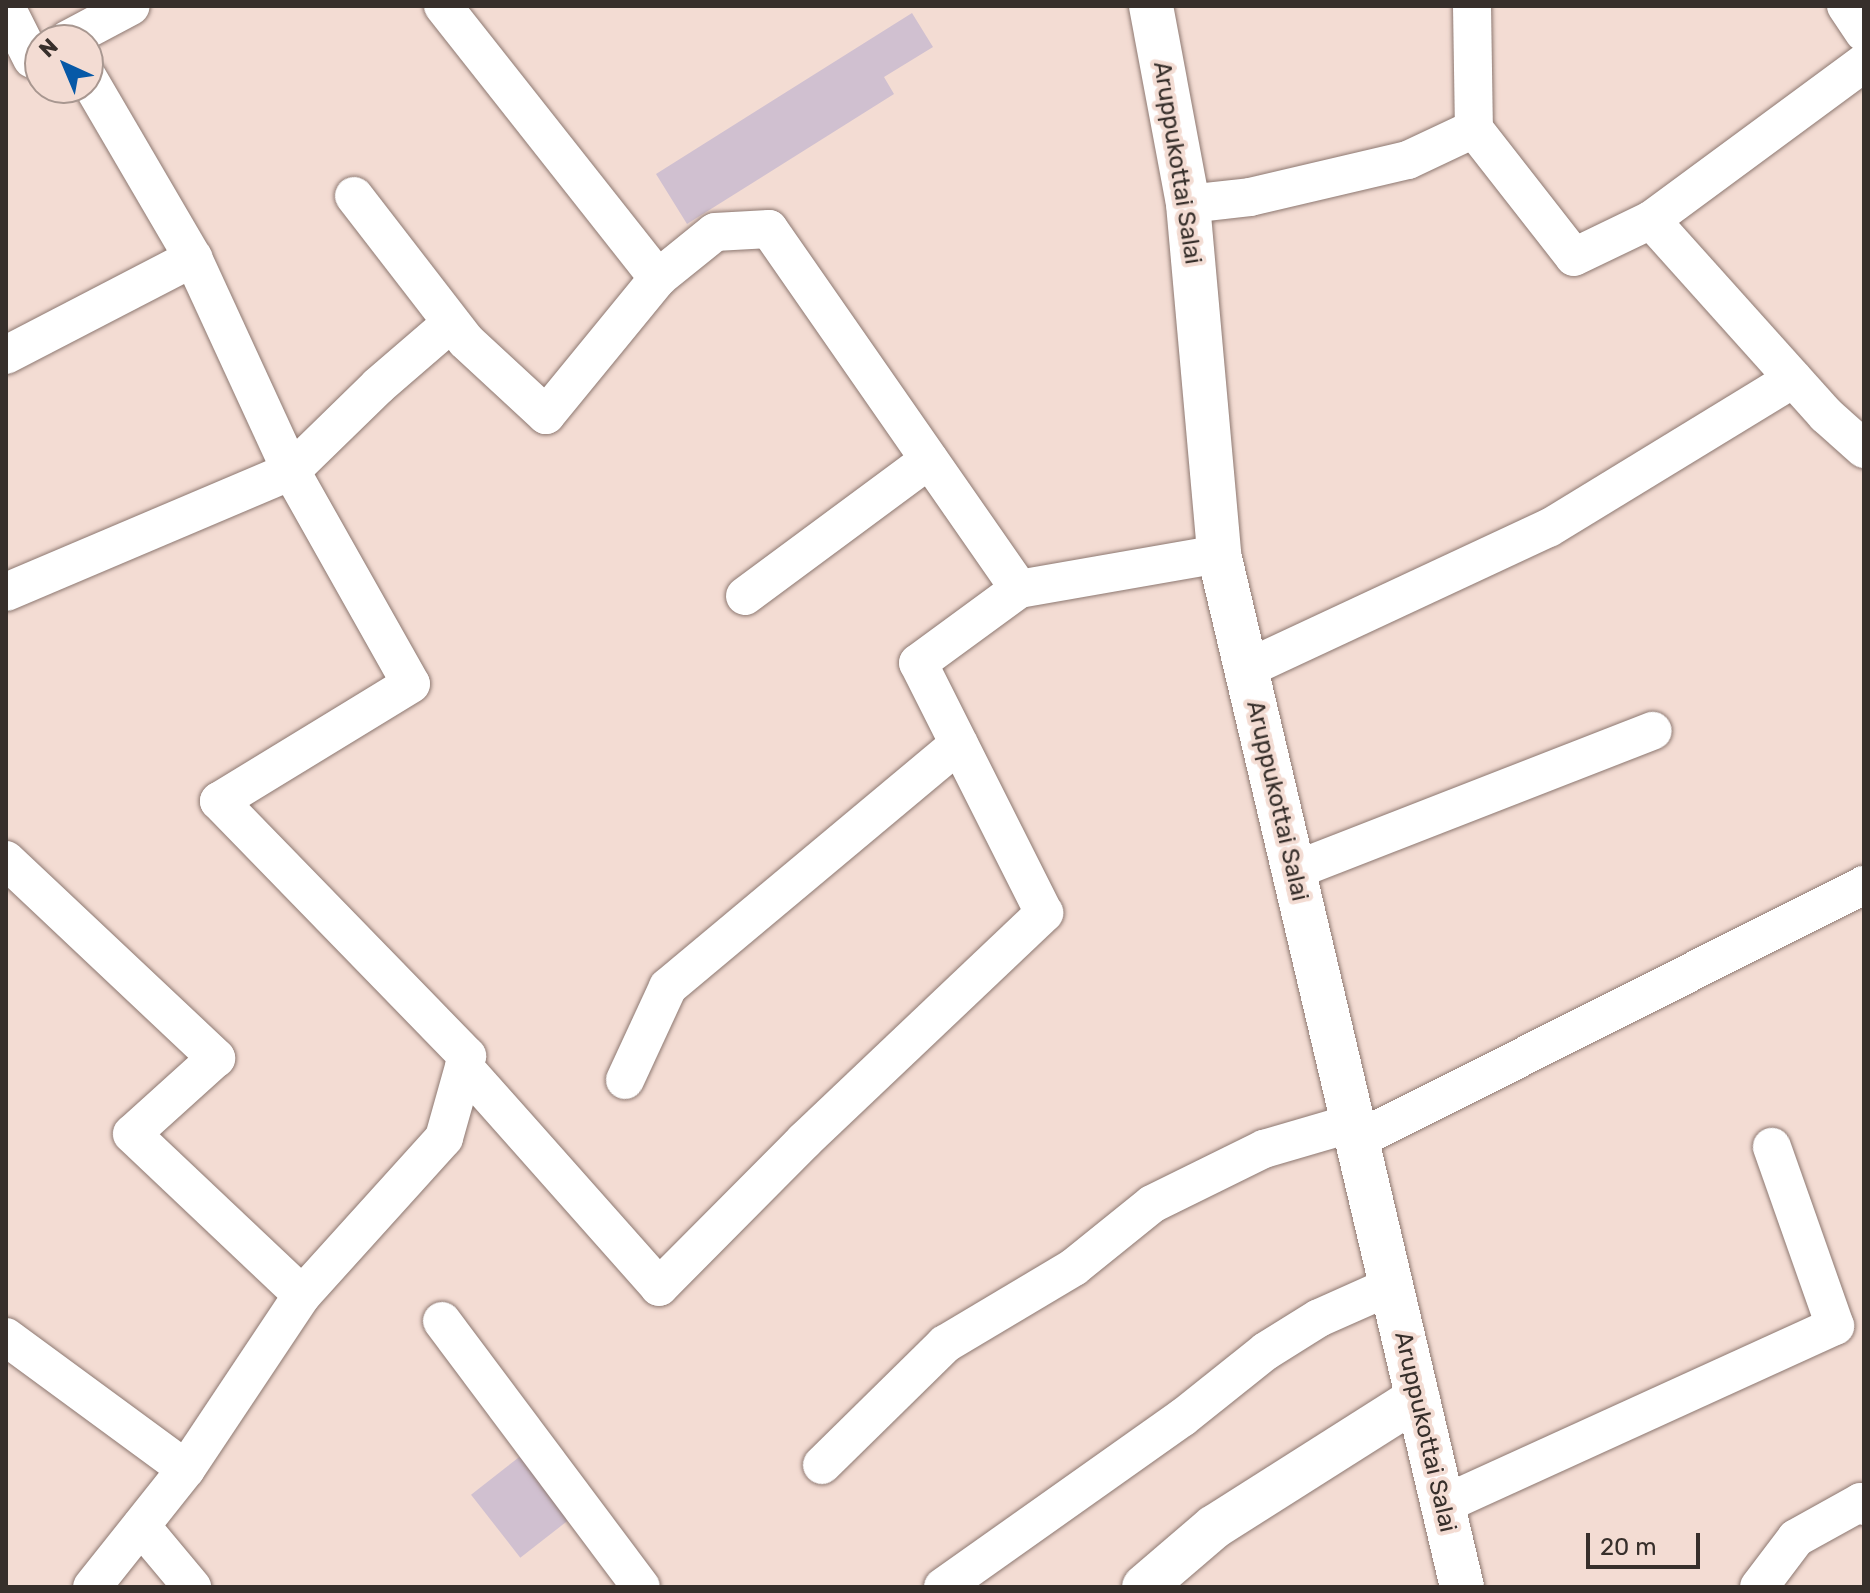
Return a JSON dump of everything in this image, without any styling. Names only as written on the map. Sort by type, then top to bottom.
[{"type":"main road","name":"Aruppukottai Salai","points":[[1151,6],[1188,204],[1219,554],[1462,1587]]},
{"type":"main road","points":[[1144,1587],[1214,1527],[1417,1398]]},
{"type":"street","points":[[97,24],[131,6]]},
{"type":"street","points":[[443,6],[658,278]]},
{"type":"street","points":[[1472,6],[1474,129],[1574,257],[1651,220],[1864,63]]},
{"type":"street","points":[[1846,6],[1864,33]]},
{"type":"street","points":[[6,7],[24,57]]},
{"type":"street","points":[[92,1587],[186,1469],[302,1295],[444,1138],[467,1056],[219,801],[411,684],[291,471],[193,258],[103,104]]},
{"type":"street","points":[[1188,204],[1250,197],[1408,160],[1474,129]]},
{"type":"street","points":[[354,196],[451,323],[546,415],[658,278],[715,232],[769,229],[1019,589]]},
{"type":"street","points":[[1651,220],[1793,379],[1864,449]]},
{"type":"street","points":[[6,355],[193,258]]},
{"type":"street","points":[[6,592],[291,471],[378,386],[451,323]]},
{"type":"street","points":[[1246,669],[1549,528],[1793,379]]},
{"type":"street","points":[[745,596],[929,460]]},
{"type":"street","points":[[464,1067],[659,1287],[805,1140],[1044,913],[918,663],[1019,589],[1219,554]]},
{"type":"street","points":[[1293,871],[1653,731]]},
{"type":"street","points":[[625,1080],[668,987],[959,744]]},
{"type":"street","points":[[6,860],[216,1058],[132,1134],[302,1295]]},
{"type":"street","points":[[822,1465],[945,1344],[1074,1267],[1152,1204],[1264,1149],[1355,1132],[1864,885]]},
{"type":"street","points":[[1442,1505],[1835,1326],[1772,1147]]},
{"type":"street","points":[[943,1587],[1182,1418],[1266,1351],[1319,1318],[1391,1286]]},
{"type":"street","points":[[442,1321],[641,1587]]},
{"type":"street","points":[[6,1337],[186,1469]]},
{"type":"street","points":[[1759,1587],[1796,1538],[1861,1502],[1864,1506]]},
{"type":"street","points":[[141,1526],[192,1587]]},
{"type":"building","points":[[912,13],[933,47],[884,77],[894,94],[687,224],[656,174]]},
{"type":"building","points":[[527,1451],[576,1514],[520,1558],[471,1495]]}]
